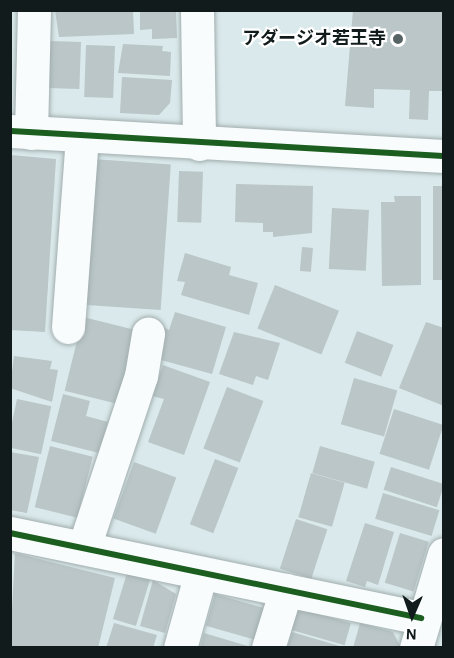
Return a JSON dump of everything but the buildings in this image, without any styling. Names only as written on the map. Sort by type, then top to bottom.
[{"type":"street","points":[[34,10],[21,132],[199,144],[444,156]]},
{"type":"street","points":[[197,10],[199,144]]},
{"type":"street","points":[[68,327],[82,136]]},
{"type":"street","points":[[84,547],[141,376],[148,334]]},
{"type":"street","points":[[10,533],[286,590],[419,633],[444,554]]},
{"type":"street","points":[[180,648],[201,573]]},
{"type":"street","points":[[268,648],[286,590]]},
{"type":"cycle path","points":[[10,131],[444,156]]},
{"type":"cycle path","points":[[10,533],[421,618]]},
{"type":"place","name":"アダージオ若王寺","points":[[398,39]]}]
